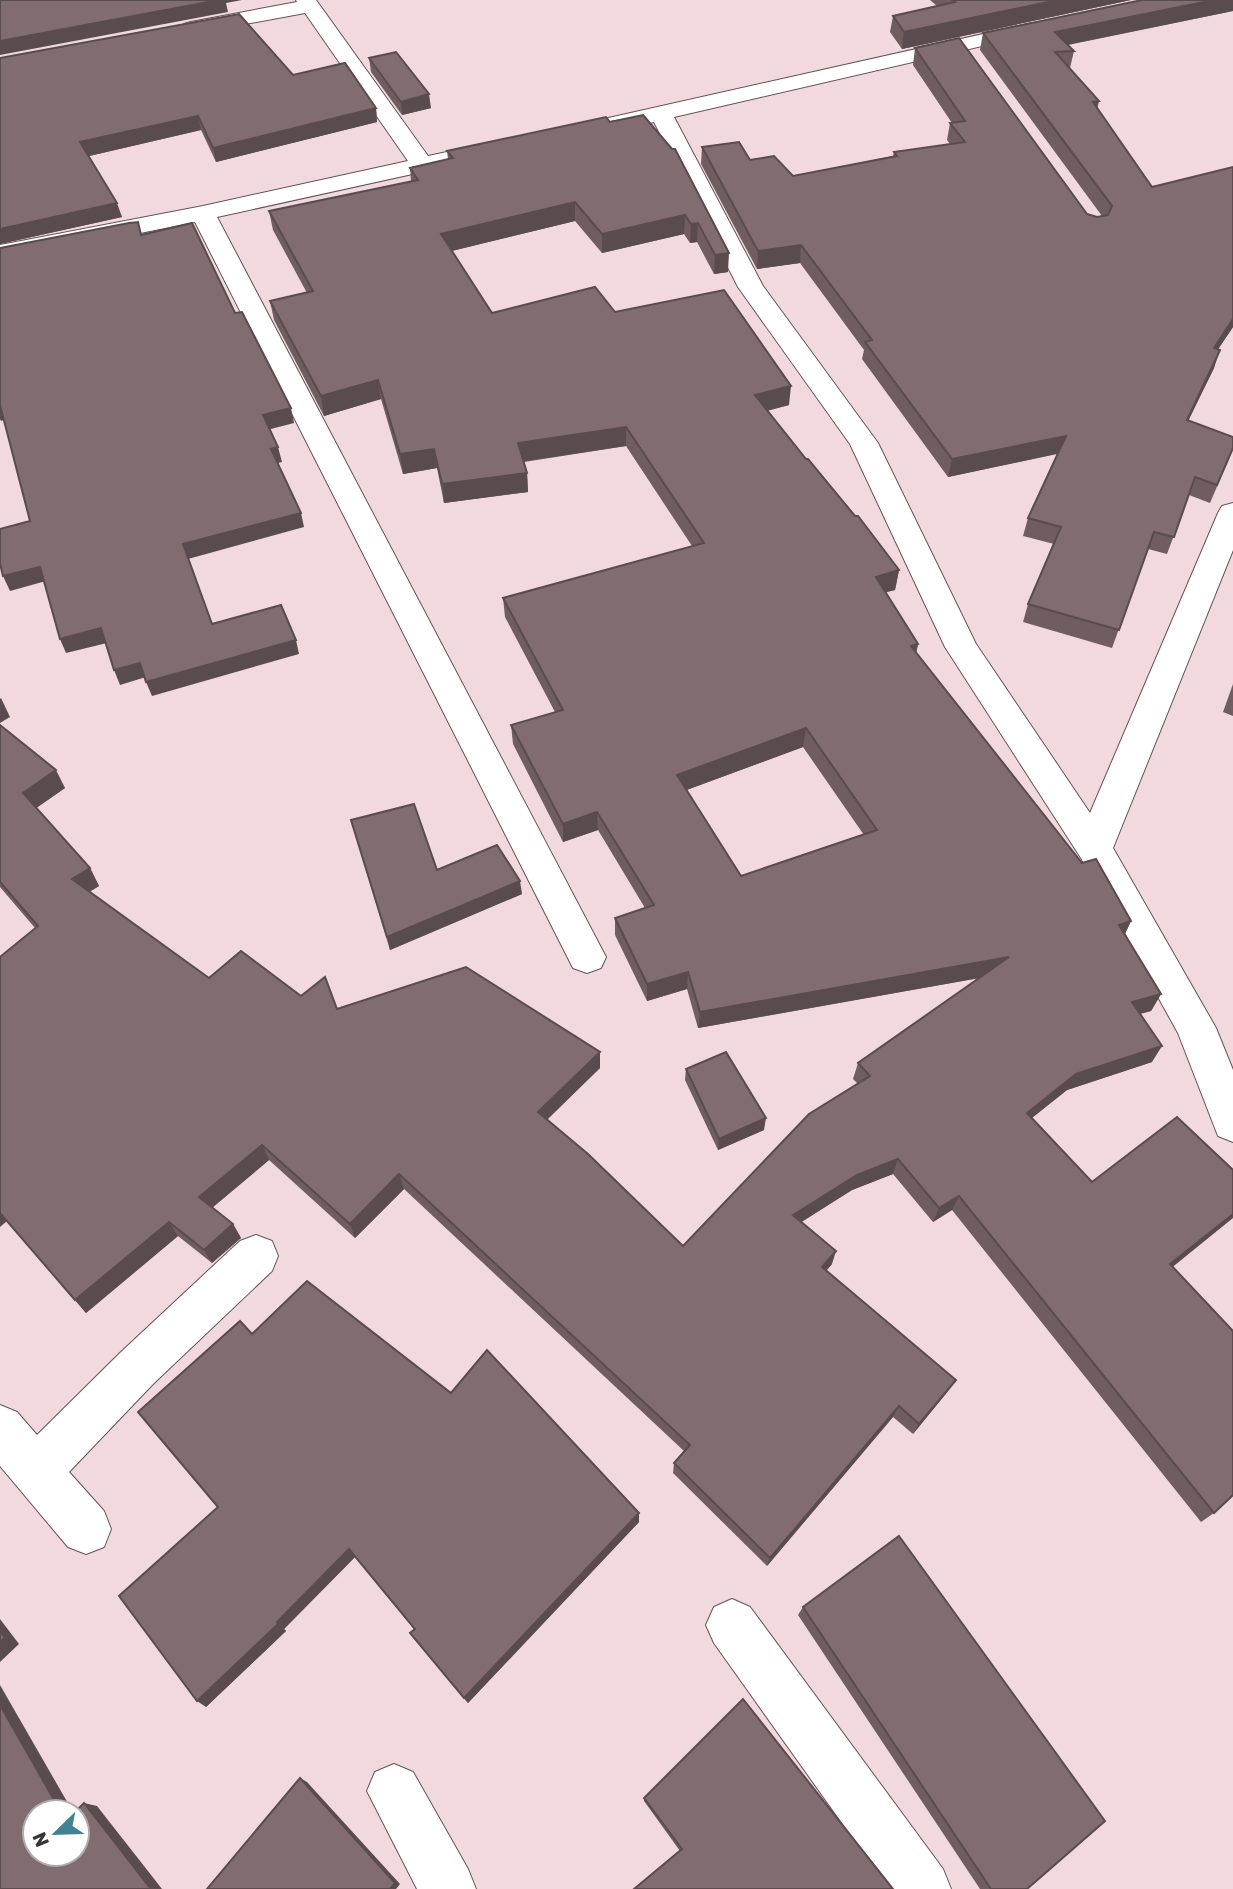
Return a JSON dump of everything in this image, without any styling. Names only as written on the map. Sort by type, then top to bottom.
[{"type":"street","points":[[175,31],[308,3],[422,164]]},
{"type":"street","points":[[568,133],[1055,25]]},
{"type":"street","points":[[962,44],[978,66]]},
{"type":"street","points":[[661,114],[751,287],[864,443],[961,647],[1094,848],[1196,1028],[1233,1124]]},
{"type":"street","points":[[0,253],[203,213],[515,144]]},
{"type":"street","points":[[203,213],[587,957]]},
{"type":"street","points":[[1094,848],[1233,513]]},
{"type":"street","points":[[36,1471],[137,1368],[256,1256]]},
{"type":"street","points":[[0,1429],[86,1530]]},
{"type":"street","points":[[732,1625],[923,1889]]},
{"type":"street","points":[[394,1791],[449,1889]]},
{"type":"building","points":[[0,0],[219,0],[0,41]]},
{"type":"building","points":[[952,0],[1058,0],[904,32],[893,16],[955,2]]},
{"type":"building","points":[[1142,0],[1214,0],[1055,32],[1074,51],[1055,52],[1099,101],[1093,102],[1152,187],[1233,167],[1233,319],[1214,348],[1220,350],[1187,420],[1233,437],[1233,448],[1217,485],[1195,477],[1174,537],[1154,532],[1119,630],[1028,604],[1061,527],[1028,518],[1066,436],[952,459],[865,342],[872,340],[801,245],[758,251],[702,147],[739,142],[750,160],[774,156],[793,176],[897,156],[894,152],[965,142],[950,123],[965,121],[915,48],[959,38],[1087,214],[1097,217],[1108,215],[1112,206],[983,33]]},
{"type":"building","points":[[239,14],[293,75],[345,63],[376,108],[213,148],[198,116],[80,142],[117,203],[0,229],[0,58]]},
{"type":"building","points":[[396,52],[429,94],[401,102],[369,58]]},
{"type":"building","points":[[643,115],[672,149],[675,149],[729,253],[715,255],[698,223],[691,224],[685,215],[602,234],[575,202],[441,234],[492,313],[595,287],[615,312],[724,290],[791,386],[755,395],[806,459],[855,516],[858,516],[899,570],[876,577],[918,644],[911,646],[1082,863],[1096,859],[1131,921],[1119,925],[1161,994],[1132,1002],[1162,1046],[1076,1074],[1027,1113],[1092,1182],[1177,1117],[1233,1170],[1233,1214],[1170,1264],[1233,1331],[1233,1495],[1214,1513],[959,1196],[939,1208],[898,1159],[857,1175],[793,1215],[836,1251],[822,1267],[956,1380],[919,1424],[899,1406],[770,1558],[674,1463],[690,1445],[399,1174],[350,1224],[262,1145],[199,1197],[233,1224],[204,1250],[169,1222],[75,1300],[0,1213],[0,957],[38,926],[0,882],[0,725],[56,770],[23,793],[90,868],[72,879],[209,978],[241,951],[301,996],[325,977],[337,1009],[466,967],[600,1052],[538,1112],[588,1154],[683,1246],[809,1114],[870,1076],[858,1063],[1009,957],[700,1012],[688,972],[647,984],[615,918],[654,905],[597,812],[563,824],[511,725],[563,710],[503,598],[704,543],[626,427],[518,443],[527,473],[442,484],[434,449],[400,454],[378,380],[321,396],[270,301],[313,291],[269,211],[418,180],[410,168],[453,158],[447,151],[606,117],[610,122]],"holes":[[[806,728],[877,830],[741,876],[677,775]]]},
{"type":"building","points":[[138,222],[141,235],[192,223],[235,313],[242,312],[291,408],[263,415],[278,447],[271,449],[301,513],[183,544],[212,624],[281,605],[296,640],[146,682],[140,663],[114,670],[101,628],[60,639],[40,567],[3,576],[0,564],[0,529],[30,521],[0,405],[0,248]]},
{"type":"building","points":[[414,804],[437,870],[497,845],[520,881],[387,937],[351,820]]},
{"type":"building","points":[[726,1052],[766,1118],[719,1139],[686,1069]]},
{"type":"building","points":[[307,1281],[451,1393],[487,1350],[639,1513],[464,1698],[410,1633],[415,1629],[349,1549],[277,1622],[278,1624],[197,1701],[119,1596],[218,1507],[138,1412],[240,1321],[252,1334]]},
{"type":"building","points":[[899,1536],[1105,1821],[1027,1889],[991,1889],[803,1607]]},
{"type":"building","points":[[743,1699],[893,1889],[634,1889],[682,1849],[644,1798]]},
{"type":"building","points":[[0,1705],[53,1798],[21,1798],[21,1868],[91,1868],[91,1812],[151,1889],[0,1889]]},
{"type":"building","points":[[300,1778],[395,1883],[390,1889],[207,1889]]}]
